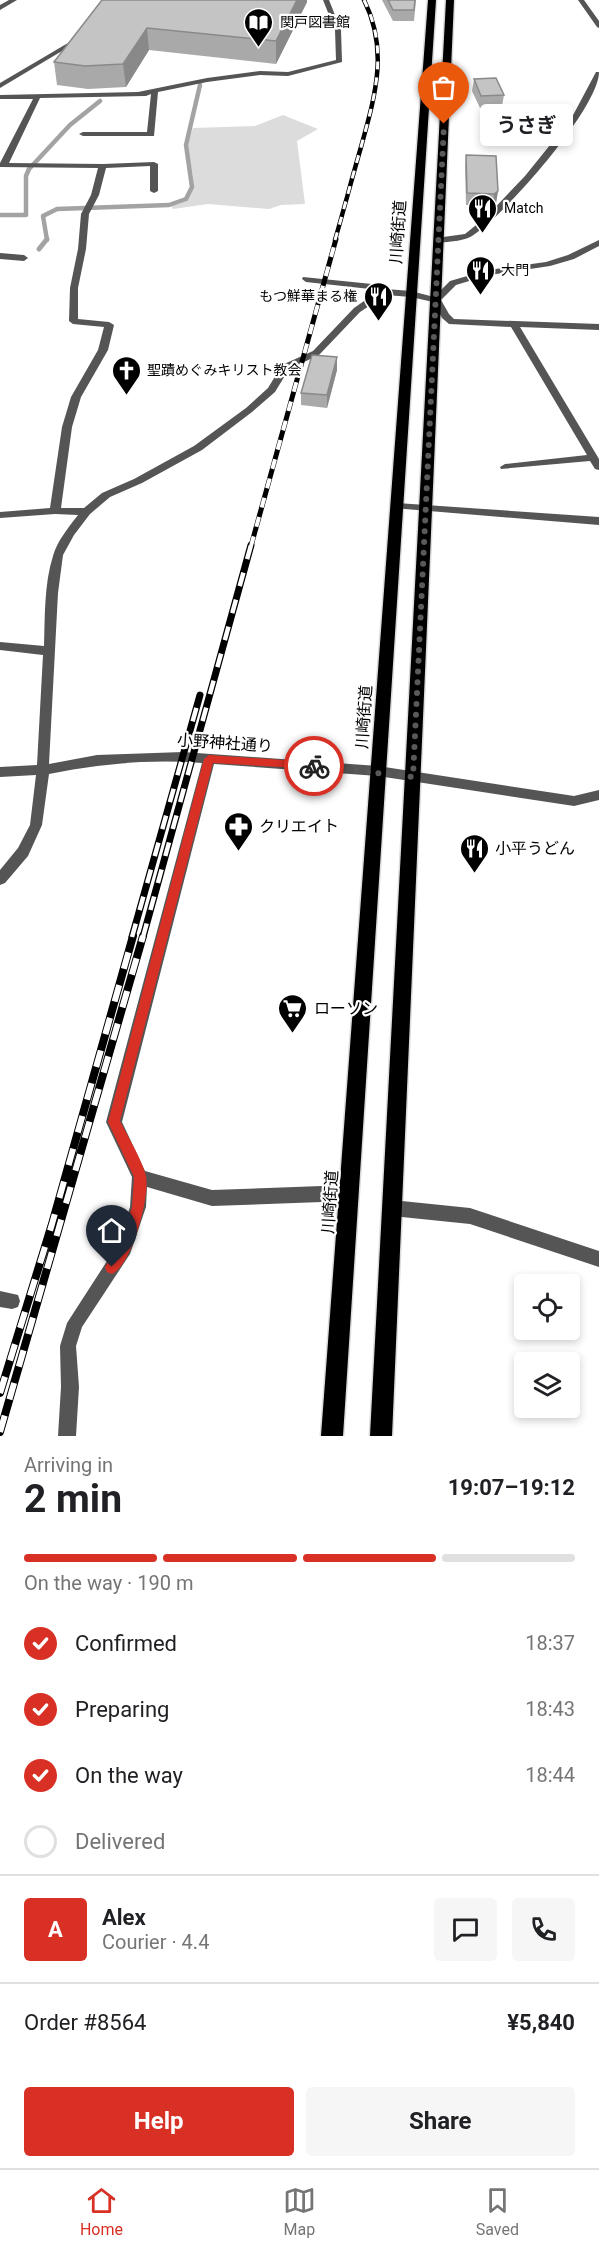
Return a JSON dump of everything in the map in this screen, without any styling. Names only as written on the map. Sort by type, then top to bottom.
[{"type":"main road","name":"川崎街道","points":[[332,1436],[432,0]]},
{"type":"main road","points":[[381,1436],[450,0]]},
{"type":"street","points":[[0,8],[14,0]]},
{"type":"street","points":[[139,94],[249,75],[288,74],[340,61],[338,30],[326,0]]},
{"type":"street","points":[[581,0],[599,26]]},
{"type":"street","points":[[0,86],[70,44],[84,26]]},
{"type":"street","points":[[439,240],[467,236],[489,219],[528,178],[574,120],[599,74]]},
{"type":"street","points":[[0,97],[139,94],[201,90]]},
{"type":"street","points":[[83,134],[151,134],[155,93]]},
{"type":"street","points":[[37,97],[2,165],[154,164],[154,191]]},
{"type":"street","points":[[55,511],[67,427],[76,397],[103,350],[109,325],[73,321],[74,288],[86,214],[95,195],[103,166]]},
{"type":"street","points":[[436,300],[453,283],[488,273],[548,264],[570,257],[599,243]]},
{"type":"street","points":[[0,256],[24,258]]},
{"type":"street","points":[[306,279],[372,287],[384,292],[411,294],[436,300],[445,316],[452,322],[515,326],[599,327]]},
{"type":"street","points":[[0,879],[23,852],[36,825],[43,770],[52,593],[58,555],[70,533],[86,512],[106,495],[138,481],[198,448],[272,390],[285,368],[316,353],[357,310],[384,292]]},
{"type":"street","points":[[515,326],[599,467]]},
{"type":"street","points":[[505,467],[593,457]]},
{"type":"street","points":[[397,506],[599,521]]},
{"type":"street","points":[[0,515],[55,511],[86,512]]},
{"type":"street","points":[[0,645],[49,651]]},
{"type":"street","name":"小野神社通り","points":[[0,772],[43,770],[98,760],[154,756],[378,771],[574,801],[599,795]]},
{"type":"street","points":[[67,1436],[70,1387],[68,1346],[75,1323],[124,1248],[138,1207],[140,1177],[114,1122],[209,759]]},
{"type":"street","points":[[140,1177],[212,1198],[349,1195]]},
{"type":"street","points":[[392,1208],[470,1216],[599,1258]]},
{"type":"shaded area","points":[[283,115],[318,129],[297,141],[305,204],[281,205],[269,209],[208,204],[173,209],[171,206],[189,197],[192,190],[193,175],[188,147],[193,128],[255,126]]},
{"type":"building","points":[[102,0],[297,0],[276,41],[147,28],[123,64],[85,66],[54,62]]},
{"type":"building","points":[[388,0],[415,0],[414,10],[393,10]]},
{"type":"building","points":[[496,78],[504,95],[481,96],[474,79]]},
{"type":"building","points":[[466,155],[496,156],[498,191],[494,194],[467,193]]},
{"type":"building","points":[[312,355],[337,357],[327,395],[301,393]]},
{"type":"waterway","points":[[47,239],[43,216],[57,209],[169,205],[186,199],[192,187],[186,145],[200,85]]},
{"type":"waterway","points":[[0,215],[26,215],[26,176],[29,169],[70,125],[100,101]]},
{"type":"waterway","points":[[39,249],[47,239]]},
{"type":"railway","points":[[335,240],[375,91],[378,55],[376,37],[364,0]]},
{"type":"railway","points":[[251,546],[336,239]]},
{"type":"railway","points":[[143,937],[251,545]]},
{"type":"railway","points":[[132,937],[200,695]]},
{"type":"railway","points":[[0,1393],[52,1224],[133,936]]},
{"type":"railway","points":[[0,1432],[143,936]]},
{"type":"way so far","points":[[314,766],[378,771],[413,777],[444,124]]},
{"type":"place","name":"関戸図書館","points":[[259,48]]},
{"type":"place","name":"うさぎ","points":[[444,124]]},
{"type":"place","name":"Match","points":[[483,234]]},
{"type":"place","name":"大門","points":[[480,296]]},
{"type":"place","name":"もつ鮮華まる権","points":[[378,322]]},
{"type":"place","name":"聖蹟めぐみキリスト教会","points":[[126,396]]},
{"type":"place","name":"クリエイト","points":[[238,852]]},
{"type":"place","name":"小平うどん","points":[[474,874]]},
{"type":"place","name":"ローソン","points":[[293,1034]]},
{"type":"route","points":[[112,1267],[124,1248],[138,1207],[140,1177],[114,1122],[209,759],[314,766]]}]
